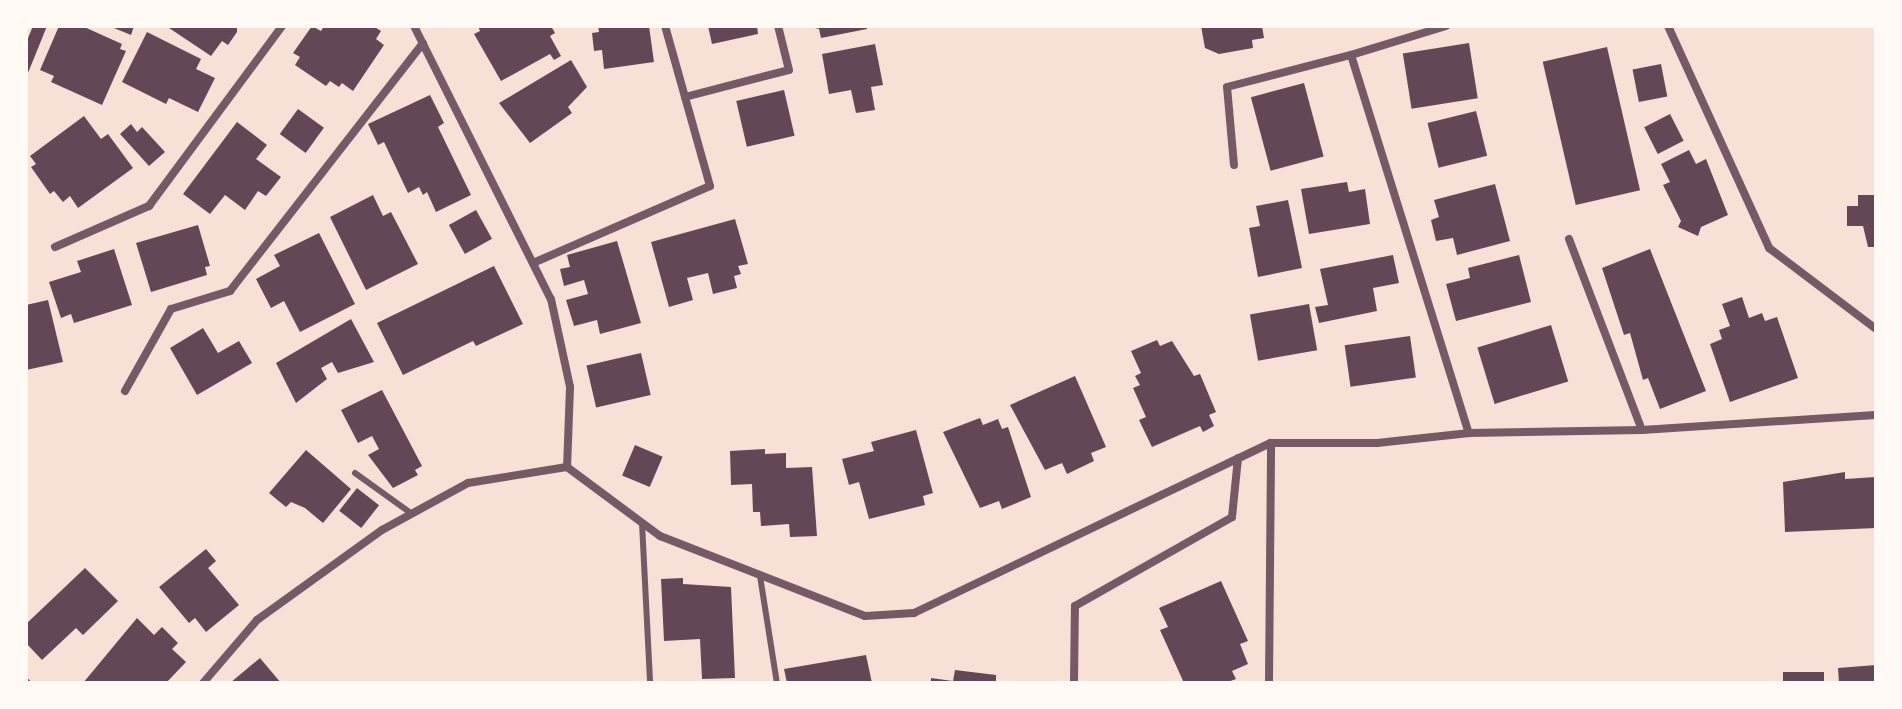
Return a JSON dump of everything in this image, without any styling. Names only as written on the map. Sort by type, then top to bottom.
[{"type":"street","points":[[55,247],[149,206],[282,26]]},
{"type":"street","points":[[414,26],[551,299],[570,387],[567,467]]},
{"type":"street","points":[[533,263],[710,186],[665,26]]},
{"type":"street","points":[[685,97],[789,70],[778,26]]},
{"type":"street","points":[[1234,165],[1227,87],[1351,55],[1446,26]]},
{"type":"street","points":[[1668,26],[1769,248],[1876,329]]},
{"type":"street","points":[[125,391],[171,309],[230,291],[423,43]]},
{"type":"street","points":[[1351,55],[1469,433]]},
{"type":"street","points":[[1569,239],[1642,430]]},
{"type":"street","points":[[203,683],[257,620],[412,514],[468,483],[567,467],[660,536],[865,616],[914,613],[1271,443],[1377,443],[1469,433],[1642,430],[1876,415]]},
{"type":"street","points":[[1269,683],[1271,443]]},
{"type":"street","points":[[1074,683],[1075,606],[1232,517],[1238,458]]},
{"type":"lane","points":[[355,473],[412,514]]},
{"type":"lane","points":[[642,522],[650,683]]},
{"type":"lane","points":[[760,576],[777,683]]},
{"type":"building","points":[[33,26],[47,26],[28,73],[26,43]]},
{"type":"building","points":[[59,26],[82,26],[122,44],[120,49],[126,51],[102,105],[51,82],[54,76],[40,70]]},
{"type":"building","points":[[109,26],[134,26],[131,35]]},
{"type":"building","points":[[166,26],[237,26],[237,32],[228,45],[222,41],[211,56]]},
{"type":"building","points":[[312,26],[321,31],[324,26],[373,26],[381,31],[376,39],[384,45],[353,91],[342,83],[339,87],[330,81],[326,86],[295,65],[300,57],[293,53]]},
{"type":"building","points":[[478,26],[551,26],[555,33],[550,36],[561,56],[554,60],[550,54],[501,81],[474,34],[480,31]]},
{"type":"building","points":[[598,26],[649,26],[654,62],[604,69],[602,50],[594,51],[592,33],[599,32]]},
{"type":"building","points":[[708,26],[757,26],[758,34],[712,44]]},
{"type":"building","points":[[807,26],[866,26],[867,29],[821,38],[819,29]]},
{"type":"building","points":[[1201,26],[1262,26],[1264,38],[1252,40],[1253,48],[1219,54],[1205,48]]},
{"type":"building","points":[[147,32],[201,59],[196,69],[215,78],[198,112],[169,98],[166,104],[122,82]]},
{"type":"building","points":[[1469,43],[1478,98],[1412,109],[1403,53]]},
{"type":"building","points":[[875,44],[883,85],[871,87],[875,110],[856,113],[851,90],[829,94],[822,54]]},
{"type":"building","points":[[1607,47],[1640,190],[1576,205],[1543,62]]},
{"type":"building","points":[[571,60],[587,87],[568,107],[572,113],[530,143],[499,103]]},
{"type":"building","points":[[1661,64],[1667,96],[1639,102],[1633,70]]},
{"type":"building","points":[[1304,83],[1324,156],[1271,171],[1251,97]]},
{"type":"building","points":[[784,90],[795,136],[747,147],[736,101]]},
{"type":"building","points":[[430,95],[444,123],[438,127],[471,195],[436,212],[427,192],[423,195],[419,187],[408,193],[384,142],[378,145],[368,124]]},
{"type":"building","points":[[298,109],[324,128],[306,153],[280,134]]},
{"type":"building","points":[[1476,111],[1487,156],[1439,168],[1427,123]]},
{"type":"building","points":[[1670,114],[1684,141],[1658,154],[1644,127]]},
{"type":"building","points":[[84,116],[101,139],[108,134],[133,168],[78,208],[70,196],[63,202],[54,191],[50,194],[31,167],[36,164],[30,156]]},
{"type":"building","points":[[237,122],[267,145],[256,159],[281,177],[266,196],[258,191],[245,210],[225,195],[210,214],[183,194]]},
{"type":"building","points":[[131,124],[137,132],[142,127],[165,152],[149,166],[120,134]]},
{"type":"building","points":[[1689,150],[1696,164],[1706,159],[1728,215],[1701,227],[1698,236],[1678,227],[1681,221],[1663,185],[1670,182],[1661,164]]},
{"type":"building","points":[[1347,182],[1349,192],[1365,189],[1370,224],[1309,234],[1301,189]]},
{"type":"building","points":[[1495,184],[1510,241],[1457,255],[1453,238],[1436,241],[1431,220],[1439,217],[1434,200]]},
{"type":"building","points":[[373,195],[383,216],[391,212],[418,264],[366,290],[330,217]]},
{"type":"building","points":[[1858,195],[1876,195],[1876,247],[1868,247],[1863,226],[1847,226],[1847,206],[1858,206]]},
{"type":"building","points":[[1288,200],[1302,268],[1258,277],[1249,228],[1260,226],[1256,206]]},
{"type":"building","points":[[476,210],[492,239],[465,254],[449,225]]},
{"type":"building","points":[[735,219],[748,264],[738,266],[741,274],[734,276],[737,288],[713,294],[708,273],[687,278],[693,300],[669,307],[651,242]]},
{"type":"building","points":[[198,225],[210,266],[205,267],[207,275],[151,292],[136,243]]},
{"type":"building","points":[[319,233],[355,304],[300,332],[284,301],[271,308],[256,279],[280,266],[274,255]]},
{"type":"building","points":[[617,241],[641,323],[600,334],[597,320],[574,326],[566,300],[588,294],[584,280],[564,286],[560,269],[570,267],[567,255]]},
{"type":"building","points":[[114,249],[132,305],[74,323],[71,314],[61,318],[49,282],[81,272],[77,261]]},
{"type":"building","points":[[1650,249],[1706,391],[1660,409],[1648,378],[1643,380],[1630,333],[1624,335],[1602,268]]},
{"type":"building","points":[[1393,255],[1399,283],[1373,288],[1377,311],[1319,323],[1315,307],[1328,305],[1320,269]]},
{"type":"building","points":[[1519,255],[1531,302],[1456,321],[1446,284],[1470,278],[1468,268]]},
{"type":"building","points":[[494,266],[523,324],[476,346],[473,341],[403,375],[377,323]]},
{"type":"building","points":[[1742,297],[1749,318],[1762,313],[1765,321],[1777,317],[1798,378],[1730,402],[1710,344],[1722,339],[1719,330],[1730,326],[1722,304]]},
{"type":"building","points":[[48,300],[63,362],[26,370],[26,305]]},
{"type":"building","points":[[1309,304],[1317,350],[1258,361],[1250,314]]},
{"type":"building","points":[[351,319],[374,362],[338,373],[332,362],[321,368],[327,379],[296,403],[276,363]]},
{"type":"building","points":[[1551,325],[1568,381],[1495,404],[1477,348]]},
{"type":"building","points":[[203,328],[218,353],[239,341],[252,363],[197,395],[170,348]]},
{"type":"building","points":[[1410,336],[1416,378],[1350,387],[1345,345]]},
{"type":"building","points":[[1157,340],[1160,346],[1172,341],[1194,376],[1200,374],[1216,412],[1209,415],[1214,426],[1203,432],[1200,426],[1152,447],[1139,420],[1146,417],[1133,388],[1140,385],[1135,376],[1141,373],[1131,351]]},
{"type":"building","points":[[641,353],[651,395],[596,407],[586,366]]},
{"type":"building","points":[[1075,376],[1106,447],[1091,453],[1094,461],[1067,474],[1062,463],[1045,470],[1010,405]]},
{"type":"building","points":[[382,390],[422,466],[415,470],[418,475],[393,488],[368,455],[379,449],[372,436],[358,443],[341,410]]},
{"type":"building","points":[[980,418],[983,425],[998,419],[1002,429],[1008,427],[1031,497],[1002,509],[999,501],[980,508],[943,432]]},
{"type":"building","points":[[916,430],[933,493],[923,496],[925,505],[869,519],[859,482],[849,485],[842,459],[874,451],[871,442]]},
{"type":"building","points":[[635,445],[663,457],[650,487],[622,475]]},
{"type":"building","points":[[765,449],[765,454],[786,453],[786,468],[812,467],[817,536],[790,537],[789,524],[761,526],[760,512],[753,512],[752,484],[731,485],[730,451]]},
{"type":"building","points":[[306,450],[351,489],[323,523],[305,508],[291,502],[286,507],[269,493]]},
{"type":"building","points":[[1845,472],[1845,479],[1876,477],[1876,528],[1785,532],[1783,482]]},
{"type":"building","points":[[357,488],[379,505],[361,528],[339,511]]},
{"type":"building","points":[[206,549],[216,561],[208,568],[239,605],[206,632],[195,618],[189,623],[159,587]]},
{"type":"building","points":[[85,568],[118,601],[83,635],[76,628],[42,660],[26,643],[26,624]]},
{"type":"building","points":[[683,578],[683,584],[731,587],[735,678],[702,679],[700,639],[664,641],[661,579]]},
{"type":"building","points":[[1221,581],[1248,641],[1240,644],[1248,664],[1232,671],[1236,679],[1225,683],[1184,683],[1160,630],[1168,627],[1159,608]]},
{"type":"building","points":[[137,618],[154,635],[162,627],[178,643],[172,649],[186,662],[166,683],[83,683]]},
{"type":"building","points":[[866,655],[872,683],[787,683],[784,669]]},
{"type":"building","points":[[260,658],[281,683],[230,683]]},
{"type":"building","points":[[1876,665],[1876,683],[1839,683],[1838,668]]},
{"type":"building","points":[[955,670],[996,675],[996,683],[931,683],[931,678],[953,681]]},
{"type":"building","points":[[1783,672],[1824,672],[1824,683],[1783,683]]}]
